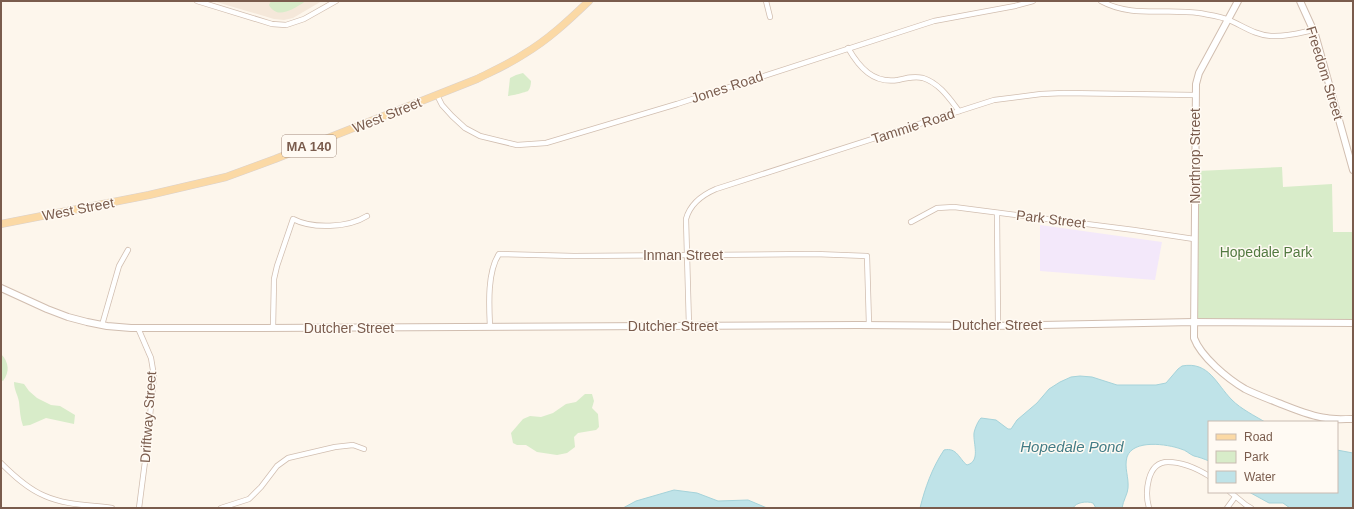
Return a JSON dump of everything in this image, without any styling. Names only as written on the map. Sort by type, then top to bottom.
[{"type":"main road","name":"West Street","points":[[1,224],[149,195],[226,177],[262,164],[477,79],[526,53],[548,37],[585,3]]},
{"type":"street","points":[[197,1],[279,25],[298,22],[336,1]]},
{"type":"street","points":[[766,1],[770,17]]},
{"type":"street","name":"Jones Road","points":[[437,95],[442,105],[452,116],[467,129],[480,136],[517,145],[546,143],[677,104],[934,21],[1015,6],[1033,1]]},
{"type":"street","points":[[1100,1],[1120,10],[1134,12],[1192,12],[1228,19],[1251,31],[1270,36],[1290,35],[1313,30]]},
{"type":"street","name":"Northrop Street","points":[[1238,1],[1199,73],[1196,84],[1194,338],[1199,349],[1228,377],[1247,390],[1315,416],[1326,419],[1353,419]]},
{"type":"street","name":"Freedom Street","points":[[1300,1],[1313,30],[1353,170]]},
{"type":"street","points":[[848,48],[859,66],[870,75],[890,81],[914,77],[928,80],[940,88],[959,111]]},
{"type":"street","name":"Tammie Road","points":[[689,326],[685,226],[686,216],[695,202],[709,192],[729,184],[994,100],[1052,93],[1195,95]]},
{"type":"street","name":"Park Street","points":[[911,222],[933,210],[945,207],[1127,229],[1194,239]]},
{"type":"street","points":[[997,213],[998,326]]},
{"type":"street","points":[[273,328],[274,279],[293,219],[306,225],[334,225],[355,222],[367,216]]},
{"type":"street","points":[[102,325],[119,266],[128,250]]},
{"type":"street","name":"Inman Street","points":[[490,327],[491,283],[494,261],[499,254],[574,256],[815,254],[867,256],[870,325]]},
{"type":"street","name":"Dutcher Street","points":[[1,288],[47,309],[87,322],[102,325],[138,328],[870,325],[998,326],[1194,322],[1353,323]]},
{"type":"street","name":"Driftway Street","points":[[138,328],[150,358],[154,376],[140,508]]},
{"type":"street","points":[[221,508],[249,499],[261,487],[276,466],[288,458],[335,446],[354,445],[364,449]]},
{"type":"street","points":[[1149,508],[1146,494],[1148,480],[1160,463],[1166,462],[1183,464],[1208,476]]},
{"type":"street","points":[[1,463],[26,485],[45,496],[62,501],[112,508]]},
{"type":"street","points":[[1231,493],[1251,508]]},
{"type":"street","points":[[1227,508],[1235,497]]},
{"type":"shaded area","points":[[213,1],[322,1],[293,18],[284,20],[274,19]]},
{"type":"shaded area","points":[[1040,225],[1162,242],[1155,280],[1040,271]]},
{"type":"green space","points":[[271,1],[305,1],[290,10],[281,13],[272,9],[269,5]]},
{"type":"green space","points":[[523,73],[531,81],[529,90],[508,96],[510,78]]},
{"type":"green space","name":"Hopedale Park","points":[[1282,167],[1283,187],[1332,184],[1333,232],[1353,232],[1353,319],[1198,319],[1198,171]]},
{"type":"green space","points":[[1,354],[6,360],[8,367],[7,374],[3,381],[1,380]]},
{"type":"green space","points":[[14,382],[24,384],[37,398],[51,405],[60,406],[75,415],[74,424],[46,418],[30,425],[23,426]]},
{"type":"green space","points":[[585,394],[592,394],[594,401],[592,408],[598,414],[599,427],[596,430],[578,433],[574,437],[575,447],[567,453],[557,455],[537,452],[526,445],[517,445],[513,443],[511,433],[523,419],[530,416],[541,417],[553,413],[566,404],[576,402]]},
{"type":"water","name":"Hopedale Pond","points":[[1191,365],[1205,370],[1232,400],[1263,421],[1208,421],[1208,461],[1175,447],[1151,444],[1136,447],[1130,451],[1127,457],[1126,465],[1128,488],[1122,508],[1096,508],[1093,503],[1082,502],[1073,508],[920,508],[929,478],[944,450],[952,450],[967,465],[974,460],[974,433],[981,418],[996,420],[1008,429],[1011,429],[1017,420],[1037,403],[1049,389],[1071,377],[1092,377],[1117,385],[1156,385],[1166,383],[1182,366]]},
{"type":"water","points":[[1338,450],[1353,453],[1353,508],[1290,508],[1283,503],[1269,503],[1251,493],[1338,493]]},
{"type":"water","points":[[674,490],[697,493],[718,501],[748,500],[767,508],[623,508],[636,501]]}]
